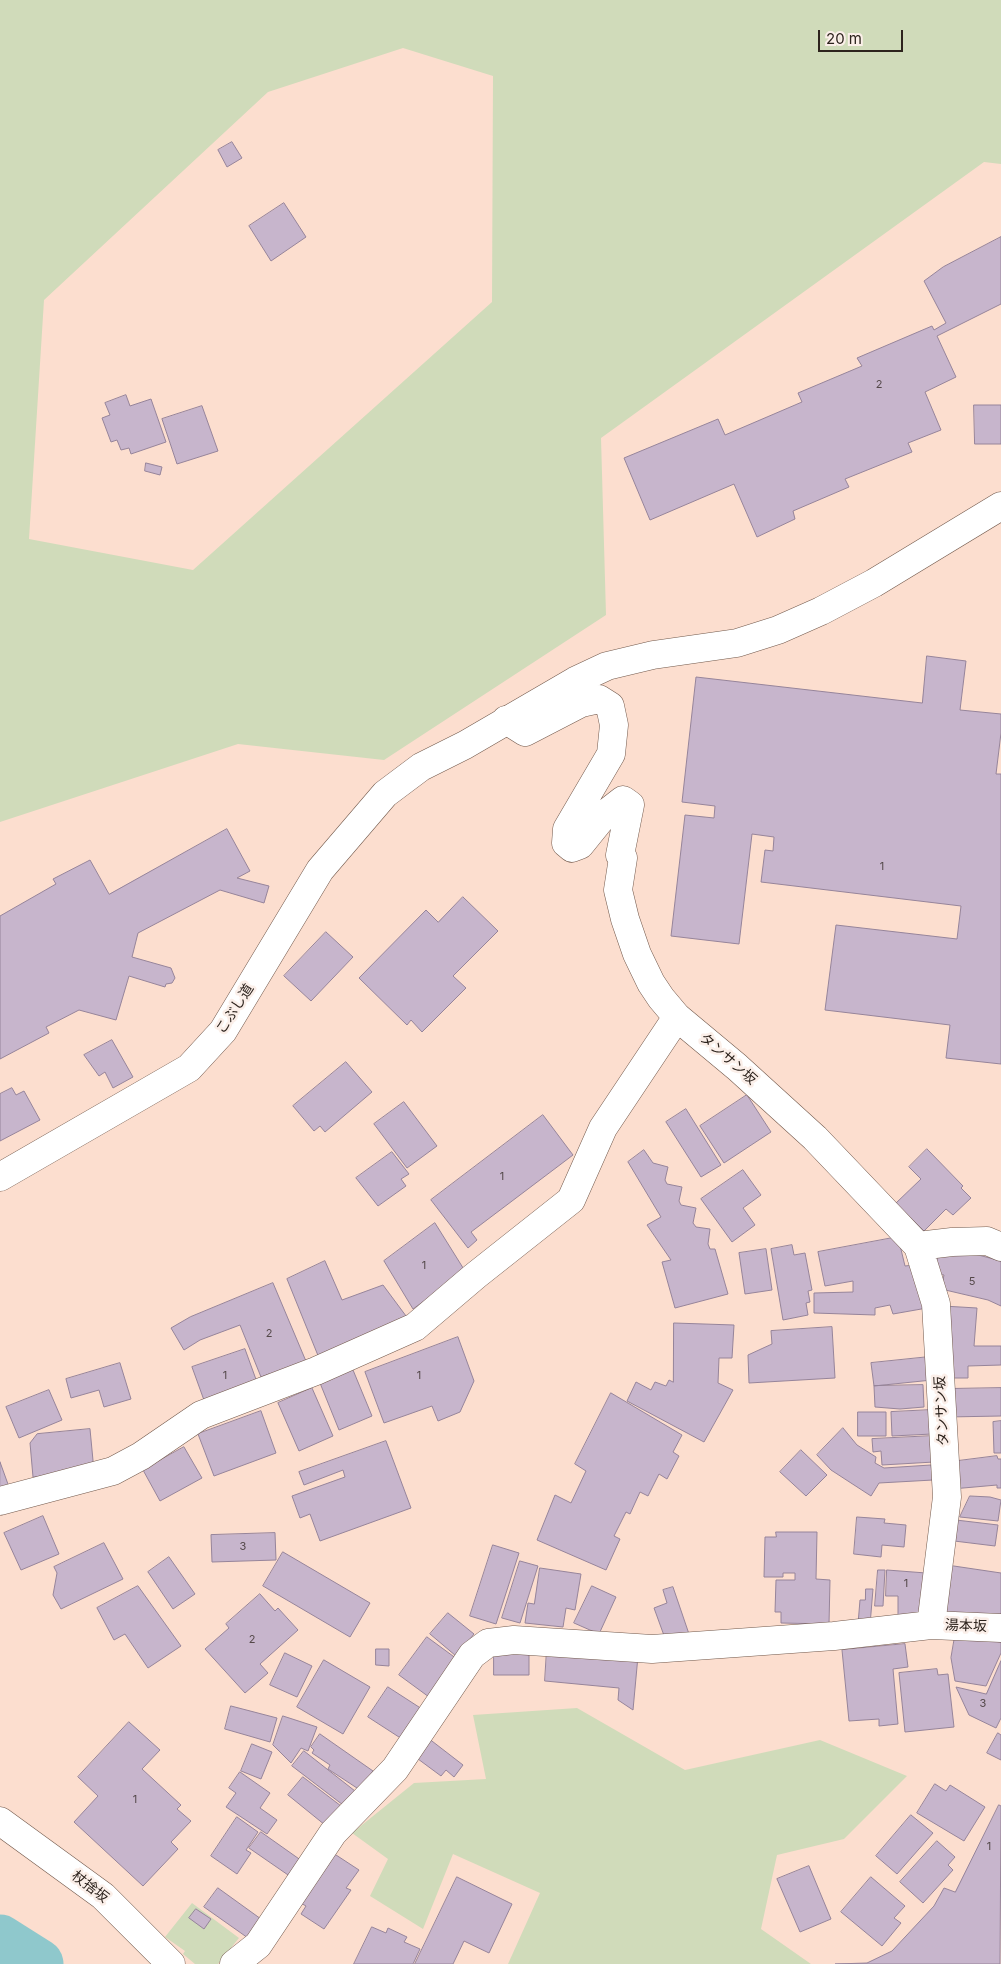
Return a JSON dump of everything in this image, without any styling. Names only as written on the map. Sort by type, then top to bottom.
[{"type":"street","name":"こぶし道","points":[[0,1176],[189,1068],[223,1031],[320,870],[384,794],[421,767],[575,681],[608,666],[653,655],[737,643],[778,630],[874,583],[1001,506]]},
{"type":"street","name":"タンサン坂","points":[[506,720],[525,732],[581,703],[598,699],[610,706],[614,725],[611,754],[567,829],[566,843],[572,848],[580,845],[605,814],[623,800],[630,805],[620,855],[623,858],[618,890],[625,919],[637,954],[661,998],[677,1017],[737,1066],[815,1138],[918,1246],[936,1304],[947,1497],[931,1625]]},
{"type":"street","points":[[0,1501],[113,1472],[141,1456],[201,1415],[316,1371],[415,1327],[475,1276],[571,1200],[603,1128],[677,1017]]},
{"type":"street","points":[[918,1246],[952,1242],[987,1241],[1001,1247]]},
{"type":"street","name":"湯本坂","points":[[234,1964],[258,1945],[333,1832],[395,1769],[472,1655],[488,1643],[514,1640],[542,1641],[652,1649],[834,1636],[931,1625],[1001,1628]]},
{"type":"street","name":"杖捨坂","points":[[0,1821],[103,1896],[171,1964]]},
{"type":"green space","points":[[0,0],[1001,0],[1001,164],[984,162],[601,438],[606,615],[384,760],[238,744],[0,822]],"holes":[[[403,48],[493,76],[492,302],[193,570],[29,539],[44,300],[268,92]]]},
{"type":"green space","points":[[577,1708],[685,1770],[820,1740],[907,1776],[844,1839],[777,1855],[761,1929],[811,1964],[508,1964],[540,1893],[453,1854],[423,1929],[370,1896],[388,1859],[352,1833],[414,1783],[486,1779],[473,1715]]},
{"type":"green space","points":[[192,1903],[239,1938],[218,1964],[195,1964],[183,1954],[185,1951],[165,1937]]},
{"type":"building","points":[[232,142],[242,158],[227,167],[218,150]]},
{"type":"building","points":[[284,203],[306,237],[271,261],[249,226]]},
{"type":"building","points":[[1001,237],[1001,304],[937,336],[956,377],[925,392],[941,430],[908,443],[912,452],[845,479],[849,487],[793,511],[795,519],[757,537],[734,484],[650,520],[624,458],[718,419],[725,435],[802,402],[798,393],[862,366],[857,358],[932,326],[934,330],[946,323],[924,281],[943,267]]},
{"type":"building","points":[[126,395],[130,406],[151,399],[166,442],[131,454],[129,448],[121,450],[117,440],[111,442],[102,418],[110,415],[105,403]]},
{"type":"building","points":[[974,405],[1001,405],[1001,444],[975,444]]},
{"type":"building","points":[[202,406],[218,451],[177,464],[162,419]]},
{"type":"building","points":[[146,463],[162,467],[160,475],[145,471]]},
{"type":"building","points":[[927,656],[966,661],[960,710],[1001,714],[1001,733],[996,774],[1001,774],[1001,1064],[946,1058],[950,1025],[825,1010],[836,925],[957,939],[961,906],[761,882],[765,850],[773,851],[774,837],[752,834],[739,944],[671,936],[685,815],[714,818],[715,806],[682,802],[696,677],[922,703]]},
{"type":"building","points":[[227,829],[250,871],[237,878],[269,886],[264,903],[220,890],[138,933],[132,957],[171,968],[175,978],[172,983],[166,984],[165,987],[129,976],[116,1020],[79,1010],[46,1027],[49,1033],[0,1059],[0,916],[56,884],[53,879],[90,860],[109,894]]},
{"type":"building","points":[[463,897],[498,931],[453,976],[466,988],[422,1032],[411,1020],[407,1025],[359,978],[426,910],[438,922]]},
{"type":"building","points":[[326,932],[353,957],[311,1001],[284,976]]},
{"type":"building","points":[[112,1040],[133,1077],[113,1088],[105,1072],[99,1076],[84,1055]]},
{"type":"building","points":[[346,1062],[372,1092],[325,1132],[320,1126],[314,1131],[293,1106]]},
{"type":"building","points":[[12,1088],[16,1095],[24,1091],[40,1120],[0,1141],[0,1094]]},
{"type":"building","points":[[747,1095],[771,1132],[724,1163],[700,1126]]},
{"type":"building","points":[[404,1102],[437,1146],[407,1168],[374,1124]]},
{"type":"building","points":[[686,1109],[721,1165],[701,1177],[666,1122]]},
{"type":"building","points":[[543,1115],[573,1155],[471,1232],[477,1240],[468,1248],[431,1200]]},
{"type":"building","points":[[927,1149],[963,1186],[961,1188],[971,1198],[953,1215],[946,1209],[924,1231],[896,1203],[921,1179],[909,1167]]},
{"type":"building","points":[[644,1150],[653,1163],[668,1167],[665,1180],[667,1184],[682,1187],[679,1201],[681,1205],[696,1208],[693,1223],[696,1227],[710,1229],[708,1244],[710,1249],[715,1249],[728,1294],[675,1308],[662,1262],[671,1260],[647,1225],[661,1217],[628,1162]]},
{"type":"building","points":[[392,1152],[409,1174],[401,1179],[406,1186],[378,1206],[356,1178]]},
{"type":"building","points":[[743,1170],[761,1195],[743,1208],[755,1225],[732,1242],[701,1199]]},
{"type":"building","points":[[435,1223],[465,1271],[413,1309],[384,1261]]},
{"type":"building","points":[[898,1237],[905,1266],[914,1265],[927,1308],[893,1314],[890,1305],[875,1308],[875,1315],[814,1313],[814,1293],[853,1292],[853,1281],[825,1286],[818,1252]]},
{"type":"building","points":[[792,1245],[794,1255],[805,1253],[812,1290],[808,1291],[810,1302],[806,1303],[808,1315],[783,1320],[771,1249]]},
{"type":"building","points":[[952,1248],[1001,1261],[1001,1306],[988,1300],[941,1289],[944,1275],[934,1273],[938,1254],[950,1256]]},
{"type":"building","points":[[766,1249],[772,1290],[745,1294],[739,1253]]},
{"type":"building","points":[[325,1261],[342,1300],[383,1285],[409,1320],[319,1358],[287,1279]]},
{"type":"building","points":[[273,1283],[308,1366],[271,1378],[269,1374],[261,1377],[240,1325],[200,1340],[184,1350],[171,1328],[190,1317]]},
{"type":"building","points":[[943,1306],[977,1308],[974,1346],[1001,1346],[1001,1365],[968,1366],[968,1378],[943,1378]]},
{"type":"building","points":[[674,1323],[734,1325],[732,1358],[719,1358],[718,1383],[733,1390],[704,1442],[627,1401],[636,1382],[651,1390],[655,1382],[666,1386],[669,1380],[673,1382]]},
{"type":"building","points":[[832,1327],[835,1378],[749,1383],[748,1355],[772,1344],[771,1331]]},
{"type":"building","points":[[458,1337],[474,1381],[460,1412],[438,1421],[432,1406],[384,1423],[365,1372]]},
{"type":"building","points":[[245,1349],[258,1385],[205,1403],[192,1367]]},
{"type":"building","points":[[929,1357],[932,1380],[874,1386],[871,1363]]},
{"type":"building","points":[[120,1363],[131,1399],[104,1407],[99,1390],[71,1398],[66,1379]]},
{"type":"building","points":[[353,1370],[372,1416],[339,1430],[320,1383]]},
{"type":"building","points":[[923,1385],[924,1407],[900,1409],[875,1407],[874,1386]]},
{"type":"building","points":[[312,1388],[333,1436],[299,1451],[278,1403]]},
{"type":"building","points":[[1001,1388],[1001,1416],[947,1417],[947,1389]]},
{"type":"building","points":[[49,1390],[62,1420],[19,1438],[6,1407]]},
{"type":"building","points":[[611,1393],[682,1435],[673,1452],[679,1456],[667,1479],[659,1474],[648,1496],[640,1492],[630,1514],[626,1512],[614,1536],[620,1539],[606,1570],[537,1540],[555,1495],[571,1503],[586,1471],[575,1464]]},
{"type":"building","points":[[931,1410],[932,1434],[892,1436],[891,1412]]},
{"type":"building","points":[[261,1411],[276,1453],[214,1476],[198,1434]]},
{"type":"building","points":[[858,1412],[886,1412],[886,1436],[858,1436]]},
{"type":"building","points":[[1001,1421],[1001,1453],[994,1453],[993,1422]]},
{"type":"building","points":[[843,1428],[857,1445],[876,1457],[875,1463],[884,1468],[931,1465],[933,1480],[879,1483],[871,1496],[831,1470],[817,1455]]},
{"type":"building","points":[[90,1429],[94,1471],[33,1477],[30,1443],[37,1434]]},
{"type":"building","points":[[933,1436],[934,1462],[882,1465],[881,1451],[873,1452],[872,1439]]},
{"type":"building","points":[[386,1441],[411,1508],[320,1541],[310,1514],[300,1518],[292,1496],[345,1477],[343,1470],[304,1485],[299,1472]]},
{"type":"building","points":[[184,1447],[202,1478],[160,1501],[143,1470]]},
{"type":"building","points":[[801,1450],[827,1475],[806,1496],[780,1472]]},
{"type":"building","points":[[997,1456],[998,1459],[1001,1459],[1001,1488],[997,1488],[997,1485],[952,1489],[950,1462]]},
{"type":"building","points":[[0,1462],[9,1487],[0,1490]]},
{"type":"building","points":[[970,1496],[990,1497],[1001,1500],[998,1521],[960,1517]]},
{"type":"building","points":[[43,1516],[59,1554],[21,1570],[4,1533]]},
{"type":"building","points":[[857,1517],[885,1519],[884,1523],[906,1525],[904,1547],[882,1545],[881,1557],[854,1554]]},
{"type":"building","points":[[956,1520],[998,1525],[995,1546],[954,1541]]},
{"type":"building","points":[[776,1532],[817,1532],[816,1579],[830,1580],[829,1624],[781,1623],[781,1612],[775,1612],[776,1580],[795,1580],[795,1573],[783,1573],[783,1577],[764,1577],[765,1537],[776,1537]]},
{"type":"building","points":[[275,1533],[276,1560],[212,1562],[211,1535]]},
{"type":"building","points":[[104,1543],[123,1579],[61,1609],[53,1595],[57,1573],[54,1567]]},
{"type":"building","points":[[493,1545],[519,1553],[496,1624],[470,1616]]},
{"type":"building","points":[[283,1552],[370,1603],[350,1637],[263,1586]]},
{"type":"building","points":[[169,1557],[195,1594],[173,1609],[148,1572]]},
{"type":"building","points":[[520,1561],[538,1566],[520,1623],[502,1618]]},
{"type":"building","points":[[947,1565],[1001,1573],[1001,1622],[943,1616]]},
{"type":"building","points":[[540,1568],[581,1574],[575,1610],[566,1608],[563,1627],[525,1623],[528,1603],[534,1604]]},
{"type":"building","points":[[878,1570],[885,1570],[883,1606],[875,1606]]},
{"type":"building","points":[[887,1570],[926,1573],[921,1619],[898,1619],[898,1596],[886,1596]]},
{"type":"building","points":[[138,1586],[181,1646],[148,1668],[125,1634],[114,1640],[97,1608]]},
{"type":"building","points":[[592,1586],[616,1597],[599,1634],[574,1623]]},
{"type":"building","points":[[673,1587],[689,1634],[666,1641],[654,1608],[667,1603],[663,1590]]},
{"type":"building","points":[[866,1589],[873,1589],[870,1625],[858,1624],[860,1600],[865,1600]]},
{"type":"building","points":[[260,1594],[275,1611],[278,1608],[298,1630],[260,1664],[268,1673],[245,1693],[205,1649],[229,1628],[226,1624]]},
{"type":"building","points":[[448,1613],[474,1634],[456,1656],[430,1634]]},
{"type":"building","points":[[955,1636],[1001,1642],[1001,1653],[986,1686],[955,1681],[951,1658]]},
{"type":"building","points":[[427,1637],[457,1659],[429,1697],[399,1675]]},
{"type":"building","points":[[905,1644],[908,1667],[893,1669],[898,1724],[879,1726],[879,1719],[849,1721],[842,1650]]},
{"type":"building","points":[[494,1645],[529,1646],[529,1675],[494,1675]]},
{"type":"building","points":[[376,1649],[389,1649],[389,1666],[376,1665]]},
{"type":"building","points":[[547,1649],[638,1656],[633,1710],[618,1700],[619,1688],[545,1681]]},
{"type":"building","points":[[285,1653],[312,1666],[297,1697],[270,1685]]},
{"type":"building","points":[[324,1660],[370,1687],[343,1734],[297,1707]]},
{"type":"building","points":[[1001,1661],[1001,1718],[996,1728],[969,1715],[956,1687],[986,1694]]},
{"type":"building","points":[[937,1669],[938,1675],[948,1674],[954,1727],[905,1732],[899,1673]]},
{"type":"building","points":[[388,1687],[422,1709],[402,1739],[368,1717]]},
{"type":"building","points":[[231,1706],[277,1718],[270,1742],[225,1729]]},
{"type":"building","points":[[283,1716],[317,1727],[308,1751],[301,1748],[291,1763],[273,1745]]},
{"type":"building","points":[[129,1722],[160,1750],[142,1769],[181,1805],[177,1809],[191,1821],[171,1842],[178,1849],[143,1886],[74,1822],[98,1796],[78,1777]]},
{"type":"building","points":[[998,1733],[1001,1735],[1001,1760],[987,1753]]},
{"type":"building","points":[[320,1734],[373,1771],[360,1790],[328,1769],[330,1765],[312,1753],[314,1750],[311,1747]]},
{"type":"building","points":[[428,1738],[463,1765],[454,1777],[446,1770],[441,1776],[414,1756]]},
{"type":"building","points":[[252,1744],[272,1752],[261,1779],[241,1771]]},
{"type":"building","points":[[304,1751],[355,1791],[343,1805],[292,1766]]},
{"type":"building","points":[[240,1772],[270,1793],[260,1808],[277,1820],[267,1834],[226,1807],[236,1793],[229,1788]]},
{"type":"building","points":[[303,1777],[341,1806],[325,1825],[288,1795]]},
{"type":"building","points":[[935,1784],[946,1791],[950,1785],[985,1807],[964,1841],[917,1813]]},
{"type":"building","points":[[999,1805],[1001,1806],[1000,1964],[835,1964],[867,1963],[892,1951],[934,1906],[944,1888],[955,1892]]},
{"type":"building","points":[[911,1815],[933,1833],[897,1874],[876,1856]]},
{"type":"building","points":[[237,1817],[258,1832],[246,1850],[251,1853],[237,1874],[211,1856]]},
{"type":"building","points":[[261,1832],[302,1861],[291,1877],[249,1848]]},
{"type":"building","points":[[937,1841],[955,1857],[948,1865],[953,1870],[923,1903],[900,1882]]},
{"type":"building","points":[[333,1853],[359,1870],[346,1888],[351,1890],[324,1929],[301,1914],[306,1906],[299,1902]]},
{"type":"building","points":[[809,1866],[831,1919],[800,1932],[777,1879]]},
{"type":"building","points":[[457,1877],[512,1904],[489,1953],[464,1941],[453,1964],[415,1964]]},
{"type":"building","points":[[871,1877],[905,1906],[894,1918],[901,1923],[882,1946],[841,1912]]},
{"type":"building","points":[[218,1888],[261,1919],[248,1938],[204,1907]]},
{"type":"building","points":[[196,1909],[211,1919],[204,1929],[189,1918]]},
{"type":"building","points":[[372,1927],[386,1933],[388,1928],[407,1937],[404,1942],[420,1949],[413,1964],[354,1964]]},
{"type":"waterway","points":[[0,1940],[38,1964]]}]
